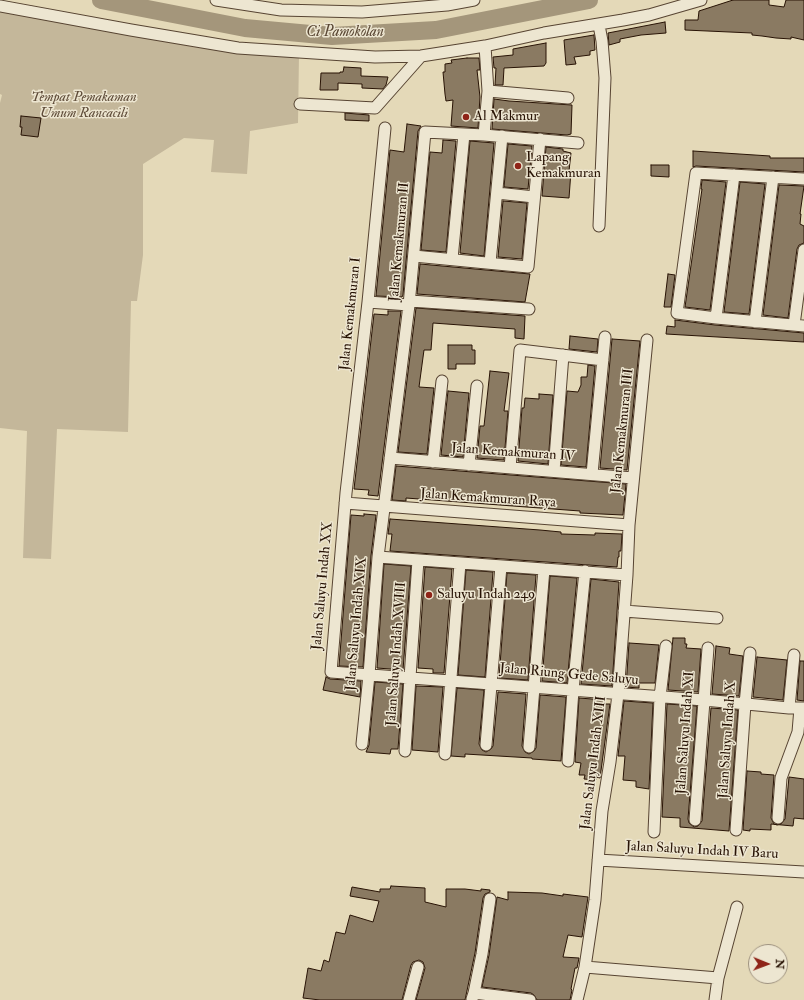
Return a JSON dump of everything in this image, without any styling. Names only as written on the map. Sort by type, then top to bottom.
[{"type":"street","points":[[216,0],[281,10],[362,12],[447,5],[474,0]]},
{"type":"street","points":[[0,6],[238,48],[376,57],[421,56],[486,51],[544,33],[599,25],[649,15],[701,0]]},
{"type":"street","points":[[599,25],[602,40],[605,78],[599,226]]},
{"type":"street","points":[[484,135],[488,91],[486,51]]},
{"type":"street","points":[[300,104],[375,108],[421,56]]},
{"type":"street","points":[[488,91],[568,98]]},
{"type":"street","name":"Jalan Kemakmuran I","points":[[345,503],[368,302],[385,128]]},
{"type":"street","name":"Jalan Kemakmuran II","points":[[385,506],[409,303],[425,132],[502,136],[578,143]]},
{"type":"street","points":[[452,259],[464,134]]},
{"type":"street","points":[[490,263],[502,136]]},
{"type":"street","points":[[414,256],[528,267],[540,139]]},
{"type":"street","points":[[804,179],[696,172],[677,313],[755,322],[799,325],[804,250]]},
{"type":"street","points":[[716,318],[734,175]]},
{"type":"street","points":[[755,322],[773,177]]},
{"type":"street","points":[[497,193],[534,197]]},
{"type":"street","points":[[368,302],[529,309]]},
{"type":"street","points":[[592,474],[605,337]]},
{"type":"street","name":"Jalan Kemakmuran III","points":[[629,525],[646,340]]},
{"type":"street","points":[[510,468],[520,350],[603,360]]},
{"type":"street","points":[[554,471],[563,355]]},
{"type":"street","points":[[433,462],[442,381]]},
{"type":"street","points":[[469,465],[477,386]]},
{"type":"street","name":"Jalan Kemakmuran IV","points":[[390,458],[633,478]]},
{"type":"street","name":"Jalan Kemakmuran Raya","points":[[345,503],[629,525]]},
{"type":"street","name":"Jalan Saluyu Indah XX","points":[[331,672],[345,503]]},
{"type":"street","name":"Jalan Saluyu Indah XIX","points":[[362,744],[378,557],[385,506]]},
{"type":"street","name":"Jalan Saluyu Indah XIII","points":[[578,1000],[595,900],[602,811],[610,762],[618,694],[629,525]]},
{"type":"street","points":[[378,557],[626,575]]},
{"type":"street","name":"Jalan Saluyu Indah XVIII","points":[[405,751],[418,560]]},
{"type":"street","points":[[445,754],[460,563]]},
{"type":"street","points":[[486,745],[501,566]]},
{"type":"street","points":[[529,747],[544,569]]},
{"type":"street","points":[[568,761],[573,690],[585,572]]},
{"type":"street","points":[[624,611],[716,618]]},
{"type":"street","points":[[654,832],[660,697],[666,646]]},
{"type":"street","name":"Jalan Saluyu Indah XI","points":[[695,820],[708,648]]},
{"type":"street","name":"Jalan Saluyu Indah X","points":[[736,830],[750,653]]},
{"type":"street","points":[[789,708],[794,655]]},
{"type":"street","name":"Jalan Riung Gede Saluyu","points":[[331,672],[802,708]]},
{"type":"street","points":[[778,818],[781,778],[798,732],[802,708]]},
{"type":"street","name":"Jalan Saluyu Indah IV Baru","points":[[598,860],[804,872]]},
{"type":"street","points":[[490,899],[482,954],[473,996],[530,1000]]},
{"type":"street","points":[[715,1000],[718,978],[737,906]]},
{"type":"street","points":[[409,1000],[418,967]]},
{"type":"street","points":[[584,968],[718,978]]},
{"type":"green space","name":"Tempat Pemakaman Umum Rancacili","points":[[0,8],[299,54],[298,123],[250,131],[247,174],[211,172],[214,140],[184,138],[143,164],[143,255],[137,301],[131,301],[128,432],[57,429],[51,559],[23,558],[27,431],[0,428],[0,103],[2,95],[0,94]]},
{"type":"building","points":[[733,0],[769,0],[769,5],[784,7],[786,0],[804,0],[804,40],[791,37],[791,39],[752,35],[752,33],[685,30],[685,20],[698,20],[699,11]]},
{"type":"building","points":[[665,22],[666,33],[641,35],[620,39],[620,42],[609,45],[608,33]]},
{"type":"building","points":[[594,35],[595,50],[590,51],[590,55],[574,57],[576,64],[566,65],[564,40]]},
{"type":"building","points":[[546,43],[546,63],[544,66],[504,68],[503,85],[495,85],[496,68],[494,68],[493,57],[513,55],[513,49]]},
{"type":"building","points":[[479,58],[480,70],[477,70],[480,97],[478,128],[451,126],[453,100],[446,101],[443,72],[445,72],[445,64],[452,63],[451,60]]},
{"type":"building","points":[[344,67],[361,68],[361,76],[388,77],[386,85],[383,89],[362,88],[362,84],[338,83],[338,90],[320,90],[321,73],[340,73],[343,72]]},
{"type":"building","points":[[494,99],[572,105],[571,134],[567,135],[492,129]]},
{"type":"building","points":[[345,113],[369,115],[369,121],[345,120]]},
{"type":"building","points":[[21,116],[41,118],[38,137],[21,135]]},
{"type":"building","points":[[407,124],[421,126],[418,131],[403,295],[402,297],[376,296],[390,150],[404,152]]},
{"type":"building","points":[[443,140],[456,141],[446,252],[421,250],[430,152],[442,153]]},
{"type":"building","points":[[470,141],[494,143],[484,256],[460,253]]},
{"type":"building","name":"Lapang Kemakmuran","points":[[508,144],[532,146],[528,189],[504,187]]},
{"type":"building","points":[[546,147],[563,149],[563,151],[571,153],[569,198],[542,196]]},
{"type":"building","points":[[693,151],[770,156],[770,158],[804,158],[804,172],[693,167]]},
{"type":"building","points":[[651,165],[669,165],[669,177],[651,176]]},
{"type":"building","points":[[702,180],[726,182],[710,310],[685,307]]},
{"type":"building","points":[[740,182],[765,184],[749,314],[724,312]]},
{"type":"building","points":[[779,185],[804,186],[800,224],[804,226],[804,243],[799,245],[797,249],[788,318],[763,315]]},
{"type":"building","points":[[503,201],[527,203],[522,259],[498,257]]},
{"type":"building","points":[[420,264],[530,274],[525,302],[417,294]]},
{"type":"building","points":[[668,274],[675,275],[671,307],[664,307]]},
{"type":"building","points":[[416,308],[525,316],[524,339],[515,338],[515,329],[433,323],[431,350],[424,350],[419,387],[434,388],[427,454],[398,452]]},
{"type":"building","points":[[388,311],[401,311],[378,496],[368,495],[369,490],[354,489],[374,314],[388,315]]},
{"type":"building","points":[[675,320],[804,333],[804,342],[666,334],[667,326],[675,327]]},
{"type":"building","points":[[570,336],[598,339],[597,352],[569,349]]},
{"type":"building","points":[[612,339],[640,341],[627,470],[600,468]]},
{"type":"building","points":[[448,345],[472,345],[472,350],[475,350],[475,364],[456,364],[456,369],[448,369]]},
{"type":"building","points":[[588,365],[595,366],[586,467],[561,465],[567,391],[578,392],[581,385],[581,377],[587,377]]},
{"type":"building","points":[[490,371],[509,373],[504,411],[508,411],[504,460],[477,458],[480,426],[484,426]]},
{"type":"building","points":[[448,391],[469,393],[463,457],[441,455]]},
{"type":"building","points":[[539,394],[553,395],[548,464],[518,461],[522,408],[524,408],[525,398],[539,399]]},
{"type":"building","points":[[396,466],[626,484],[623,515],[580,513],[580,511],[406,498],[406,501],[392,500]]},
{"type":"building","points":[[364,514],[376,515],[371,556],[363,667],[339,666],[351,515],[364,516]]},
{"type":"building","points":[[390,519],[540,530],[561,532],[561,534],[622,534],[621,551],[619,551],[617,567],[390,551],[392,534],[388,534]]},
{"type":"building","points":[[384,564],[411,566],[403,670],[377,668]]},
{"type":"building","points":[[425,567],[452,569],[444,673],[433,673],[433,669],[418,668]]},
{"type":"building","points":[[466,570],[493,572],[485,677],[458,675]]},
{"type":"building","points":[[507,573],[536,575],[528,680],[499,678]]},
{"type":"building","points":[[550,576],[577,578],[567,683],[542,681]]},
{"type":"building","points":[[591,579],[619,582],[612,686],[581,684]]},
{"type":"building","points":[[673,638],[685,638],[685,644],[687,644],[686,648],[701,649],[698,692],[668,690]]},
{"type":"building","points":[[629,643],[659,645],[655,683],[639,683],[639,688],[626,687]]},
{"type":"building","points":[[716,646],[730,648],[729,654],[743,656],[739,696],[712,694]]},
{"type":"building","points":[[757,657],[787,660],[783,700],[753,697]]},
{"type":"building","points":[[800,661],[804,661],[804,701],[797,700]]},
{"type":"building","points":[[326,677],[330,679],[361,681],[360,697],[323,690]]},
{"type":"building","points":[[375,682],[403,684],[398,749],[391,749],[390,754],[366,752],[369,745]]},
{"type":"building","points":[[416,686],[443,687],[438,752],[412,750]]},
{"type":"building","points":[[457,688],[484,690],[479,744],[482,750],[486,752],[493,746],[498,692],[526,694],[522,746],[525,752],[529,754],[536,748],[540,695],[566,697],[561,761],[465,754],[465,757],[451,756]]},
{"type":"building","points":[[579,698],[605,700],[605,704],[610,704],[600,778],[596,777],[596,780],[584,779],[585,775],[579,775],[581,763],[575,762]]},
{"type":"building","points":[[624,701],[653,703],[649,789],[636,787],[636,781],[623,780],[625,756],[618,756]]},
{"type":"building","points":[[667,704],[697,706],[688,819],[689,823],[694,827],[698,826],[702,821],[711,708],[738,710],[729,831],[680,827],[680,818],[662,817]]},
{"type":"building","points":[[747,771],[774,775],[771,818],[774,824],[771,824],[771,830],[743,830]]},
{"type":"building","points":[[789,777],[804,779],[804,819],[794,818],[793,826],[778,825],[785,819]]},
{"type":"building","points":[[391,886],[425,888],[425,902],[446,907],[446,889],[481,891],[481,889],[490,890],[490,892],[485,894],[483,898],[475,953],[465,1000],[416,1000],[425,968],[423,962],[419,960],[413,962],[411,965],[402,1000],[320,1000],[303,998],[308,968],[321,971],[324,960],[329,962],[336,932],[345,934],[350,915],[373,922],[379,901],[350,896],[352,887],[380,892],[380,889],[390,889]]},
{"type":"building","points":[[508,892],[542,893],[563,896],[563,894],[588,897],[582,937],[568,935],[563,957],[579,958],[577,968],[575,968],[570,1000],[537,1000],[531,993],[482,987],[489,955],[497,897],[508,900]]},
{"type":"waterway","name":"Ci Pamokolan","points":[[101,0],[245,28],[332,36],[436,30],[589,0]]},
{"type":"place","name":"Al Makmur","points":[[466,117]]},
{"type":"place","name":"Lapang Kemakmuran","points":[[518,166]]},
{"type":"place","name":"Saluyu Indah 249","points":[[429,595]]}]
